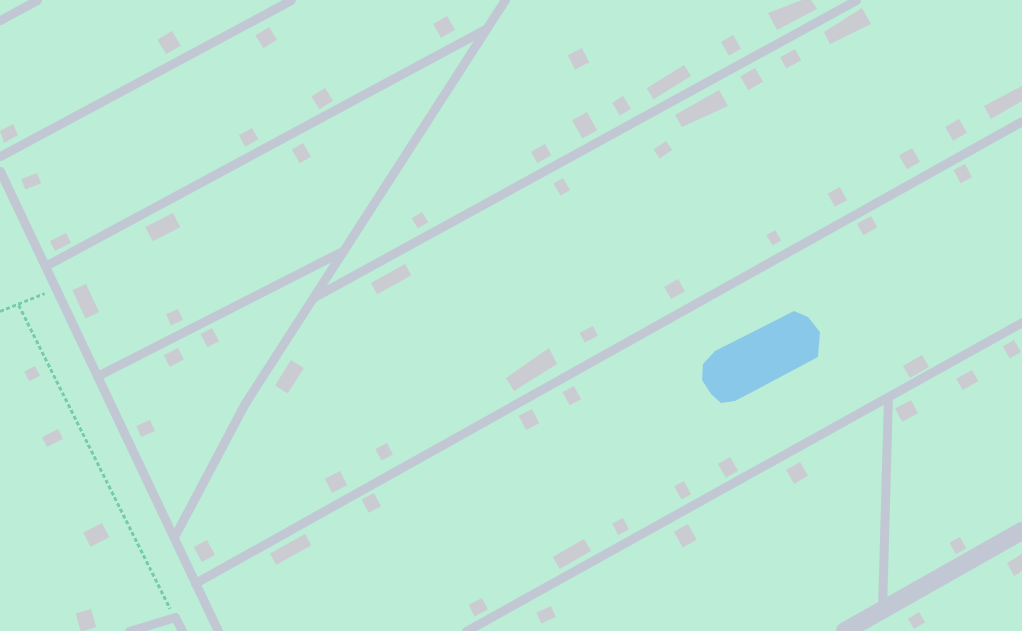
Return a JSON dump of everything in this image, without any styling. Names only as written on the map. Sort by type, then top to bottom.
[{"type":"street","points":[[845,631],[1022,531]]},
{"type":"lane","points":[[0,20],[38,0]]},
{"type":"lane","points":[[0,156],[291,0]]},
{"type":"lane","points":[[174,537],[245,403],[505,0]]},
{"type":"lane","points":[[313,297],[856,0]]},
{"type":"lane","points":[[45,266],[487,28]]},
{"type":"lane","points":[[195,583],[1022,121]]},
{"type":"lane","points":[[0,171],[218,631]]},
{"type":"lane","points":[[97,376],[343,250]]},
{"type":"lane","points":[[466,631],[1022,322]]},
{"type":"lane","points":[[882,610],[888,397]]},
{"type":"lane","points":[[129,631],[175,617],[182,631]]},
{"type":"path","points":[[0,311],[19,305],[56,288]]},
{"type":"path","points":[[19,305],[175,617]]},
{"type":"green space","points":[[0,0],[1022,0],[1022,631],[0,631]]},
{"type":"water","points":[[794,311],[808,317],[820,332],[818,357],[735,401],[721,403],[711,394],[702,380],[703,364],[715,351]]},
{"type":"building","points":[[802,0],[811,0],[817,9],[777,30],[768,13]]},
{"type":"building","points":[[862,8],[871,24],[830,44],[824,32]]},
{"type":"building","points":[[447,16],[455,30],[441,38],[433,24]]},
{"type":"building","points":[[269,27],[277,40],[263,48],[255,35]]},
{"type":"building","points":[[172,31],[181,46],[166,54],[157,40]]},
{"type":"building","points":[[733,35],[741,49],[729,56],[721,42]]},
{"type":"building","points":[[582,48],[589,62],[575,70],[568,55]]},
{"type":"building","points":[[795,49],[801,60],[786,69],[780,57]]},
{"type":"building","points":[[684,65],[691,76],[654,99],[647,88]]},
{"type":"building","points":[[755,68],[763,82],[748,90],[740,76]]},
{"type":"building","points":[[1022,86],[1022,101],[991,119],[984,106]]},
{"type":"building","points":[[325,88],[333,101],[319,109],[311,96]]},
{"type":"building","points":[[719,90],[728,106],[682,127],[675,115]]},
{"type":"building","points":[[623,96],[631,109],[620,116],[612,103]]},
{"type":"building","points":[[587,112],[597,130],[582,139],[572,120]]},
{"type":"building","points":[[959,119],[967,133],[953,141],[945,127]]},
{"type":"building","points":[[13,124],[18,135],[4,143],[0,131]]},
{"type":"building","points":[[252,128],[258,139],[245,147],[239,135]]},
{"type":"building","points":[[666,141],[672,150],[660,159],[654,149]]},
{"type":"building","points":[[303,143],[311,157],[300,163],[292,150]]},
{"type":"building","points":[[545,144],[551,155],[537,163],[531,152]]},
{"type":"building","points":[[912,148],[920,162],[907,169],[899,156]]},
{"type":"building","points":[[965,164],[972,177],[961,183],[954,170]]},
{"type":"building","points":[[37,173],[41,183],[25,190],[21,179]]},
{"type":"building","points":[[563,178],[570,190],[560,196],[553,184]]},
{"type":"building","points":[[840,187],[847,200],[835,207],[828,194]]},
{"type":"building","points":[[422,212],[428,222],[418,228],[412,218]]},
{"type":"building","points":[[173,213],[180,227],[153,241],[145,227]]},
{"type":"building","points":[[871,216],[877,227],[863,235],[857,224]]},
{"type":"building","points":[[775,230],[781,240],[773,245],[766,235]]},
{"type":"building","points":[[66,233],[71,243],[55,251],[50,241]]},
{"type":"building","points":[[405,264],[411,275],[377,294],[371,283]]},
{"type":"building","points":[[678,279],[685,291],[671,299],[664,287]]},
{"type":"building","points":[[86,284],[99,312],[86,318],[72,290]]},
{"type":"building","points":[[178,309],[183,320],[171,325],[166,314]]},
{"type":"building","points":[[593,326],[598,336],[585,343],[580,333]]},
{"type":"building","points":[[212,328],[219,341],[208,347],[201,334]]},
{"type":"building","points":[[1014,340],[1021,352],[1010,359],[1003,346]]},
{"type":"building","points":[[178,348],[184,360],[170,367],[164,355]]},
{"type":"building","points":[[549,348],[557,364],[514,391],[506,378]]},
{"type":"building","points":[[922,355],[929,367],[910,378],[903,366]]},
{"type":"building","points":[[291,360],[304,368],[288,393],[275,385]]},
{"type":"building","points":[[35,366],[40,376],[29,381],[24,371]]},
{"type":"building","points":[[972,370],[978,381],[963,390],[956,379]]},
{"type":"building","points":[[574,386],[581,399],[570,405],[563,392]]},
{"type":"building","points":[[911,400],[918,413],[902,422],[895,408]]},
{"type":"building","points":[[532,409],[539,423],[526,430],[519,416]]},
{"type":"building","points":[[150,420],[155,431],[141,437],[136,426]]},
{"type":"building","points":[[58,429],[63,439],[47,447],[42,437]]},
{"type":"building","points":[[387,443],[393,455],[381,460],[375,449]]},
{"type":"building","points":[[730,457],[738,471],[726,478],[718,464]]},
{"type":"building","points":[[800,462],[808,476],[794,484],[786,470]]},
{"type":"building","points":[[340,471],[347,485],[332,493],[325,479]]},
{"type":"building","points":[[684,481],[691,494],[681,499],[674,486]]},
{"type":"building","points":[[374,493],[381,506],[369,513],[362,500]]},
{"type":"building","points":[[623,518],[629,530],[618,535],[612,523]]},
{"type":"building","points":[[102,523],[109,537],[91,547],[83,533]]},
{"type":"building","points":[[688,524],[697,540],[683,548],[674,532]]},
{"type":"building","points":[[305,534],[311,545],[276,565],[270,553]]},
{"type":"building","points":[[960,537],[966,548],[956,554],[950,543]]},
{"type":"building","points":[[584,539],[591,551],[560,569],[553,557]]},
{"type":"building","points":[[207,540],[215,555],[202,562],[194,547]]},
{"type":"building","points":[[1022,554],[1022,571],[1014,576],[1007,563]]},
{"type":"building","points":[[482,598],[488,610],[475,616],[469,605]]},
{"type":"building","points":[[551,606],[556,617],[541,623],[536,613]]},
{"type":"building","points":[[91,609],[96,627],[81,631],[76,613]]},
{"type":"building","points":[[919,612],[925,622],[914,629],[908,619]]}]
